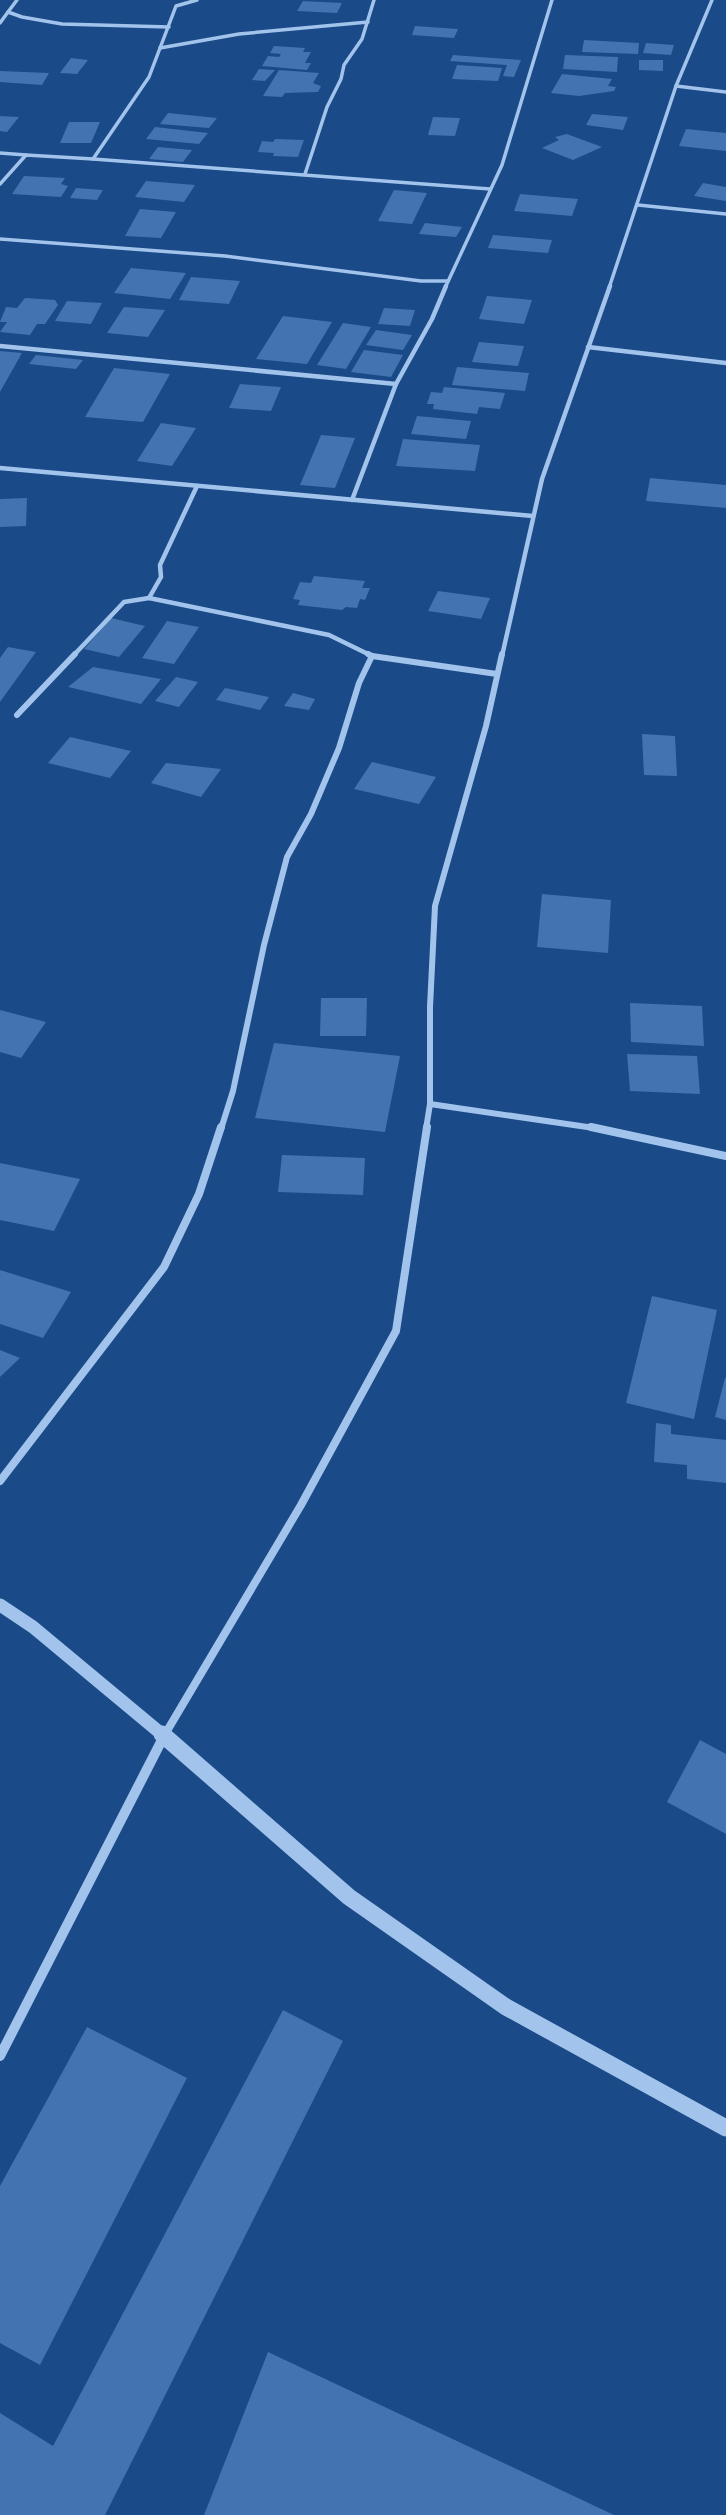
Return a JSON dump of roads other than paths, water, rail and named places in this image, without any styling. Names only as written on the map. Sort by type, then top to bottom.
[{"type":"street","points":[[0,23],[16,0]]},
{"type":"street","points":[[93,159],[149,78],[176,6],[197,0]]},
{"type":"street","points":[[305,174],[344,65],[362,39],[374,0]]},
{"type":"street","points":[[352,500],[396,384],[432,319],[502,165],[552,0]]},
{"type":"street","points":[[0,2056],[164,1737],[301,1505],[396,1331],[430,1104],[430,1007],[435,906],[486,726],[542,479],[638,205],[676,86],[712,0]]},
{"type":"street","points":[[8,12],[19,18],[57,22],[169,27]]},
{"type":"street","points":[[160,48],[239,34],[368,22]]},
{"type":"street","points":[[676,86],[726,92]]},
{"type":"street","points":[[0,153],[490,189]]},
{"type":"street","points":[[0,184],[26,155]]},
{"type":"street","points":[[638,205],[726,214]]},
{"type":"street","points":[[0,239],[225,256],[421,281],[447,281]]},
{"type":"street","points":[[0,346],[396,384]]},
{"type":"street","points":[[589,347],[726,363]]},
{"type":"street","points":[[0,468],[533,516]]},
{"type":"street","points":[[149,598],[161,577],[160,565],[197,486]]},
{"type":"street","points":[[17,715],[124,602],[149,598],[329,635],[372,656],[497,674]]},
{"type":"street","points":[[0,1481],[164,1266],[199,1194],[233,1091],[264,945],[287,857],[311,814],[339,748],[359,683],[372,656]]},
{"type":"street","points":[[430,1104],[685,1144],[726,1156]]},
{"type":"street","points":[[0,1605],[33,1627],[349,1897],[519,2014],[726,2128]]}]
